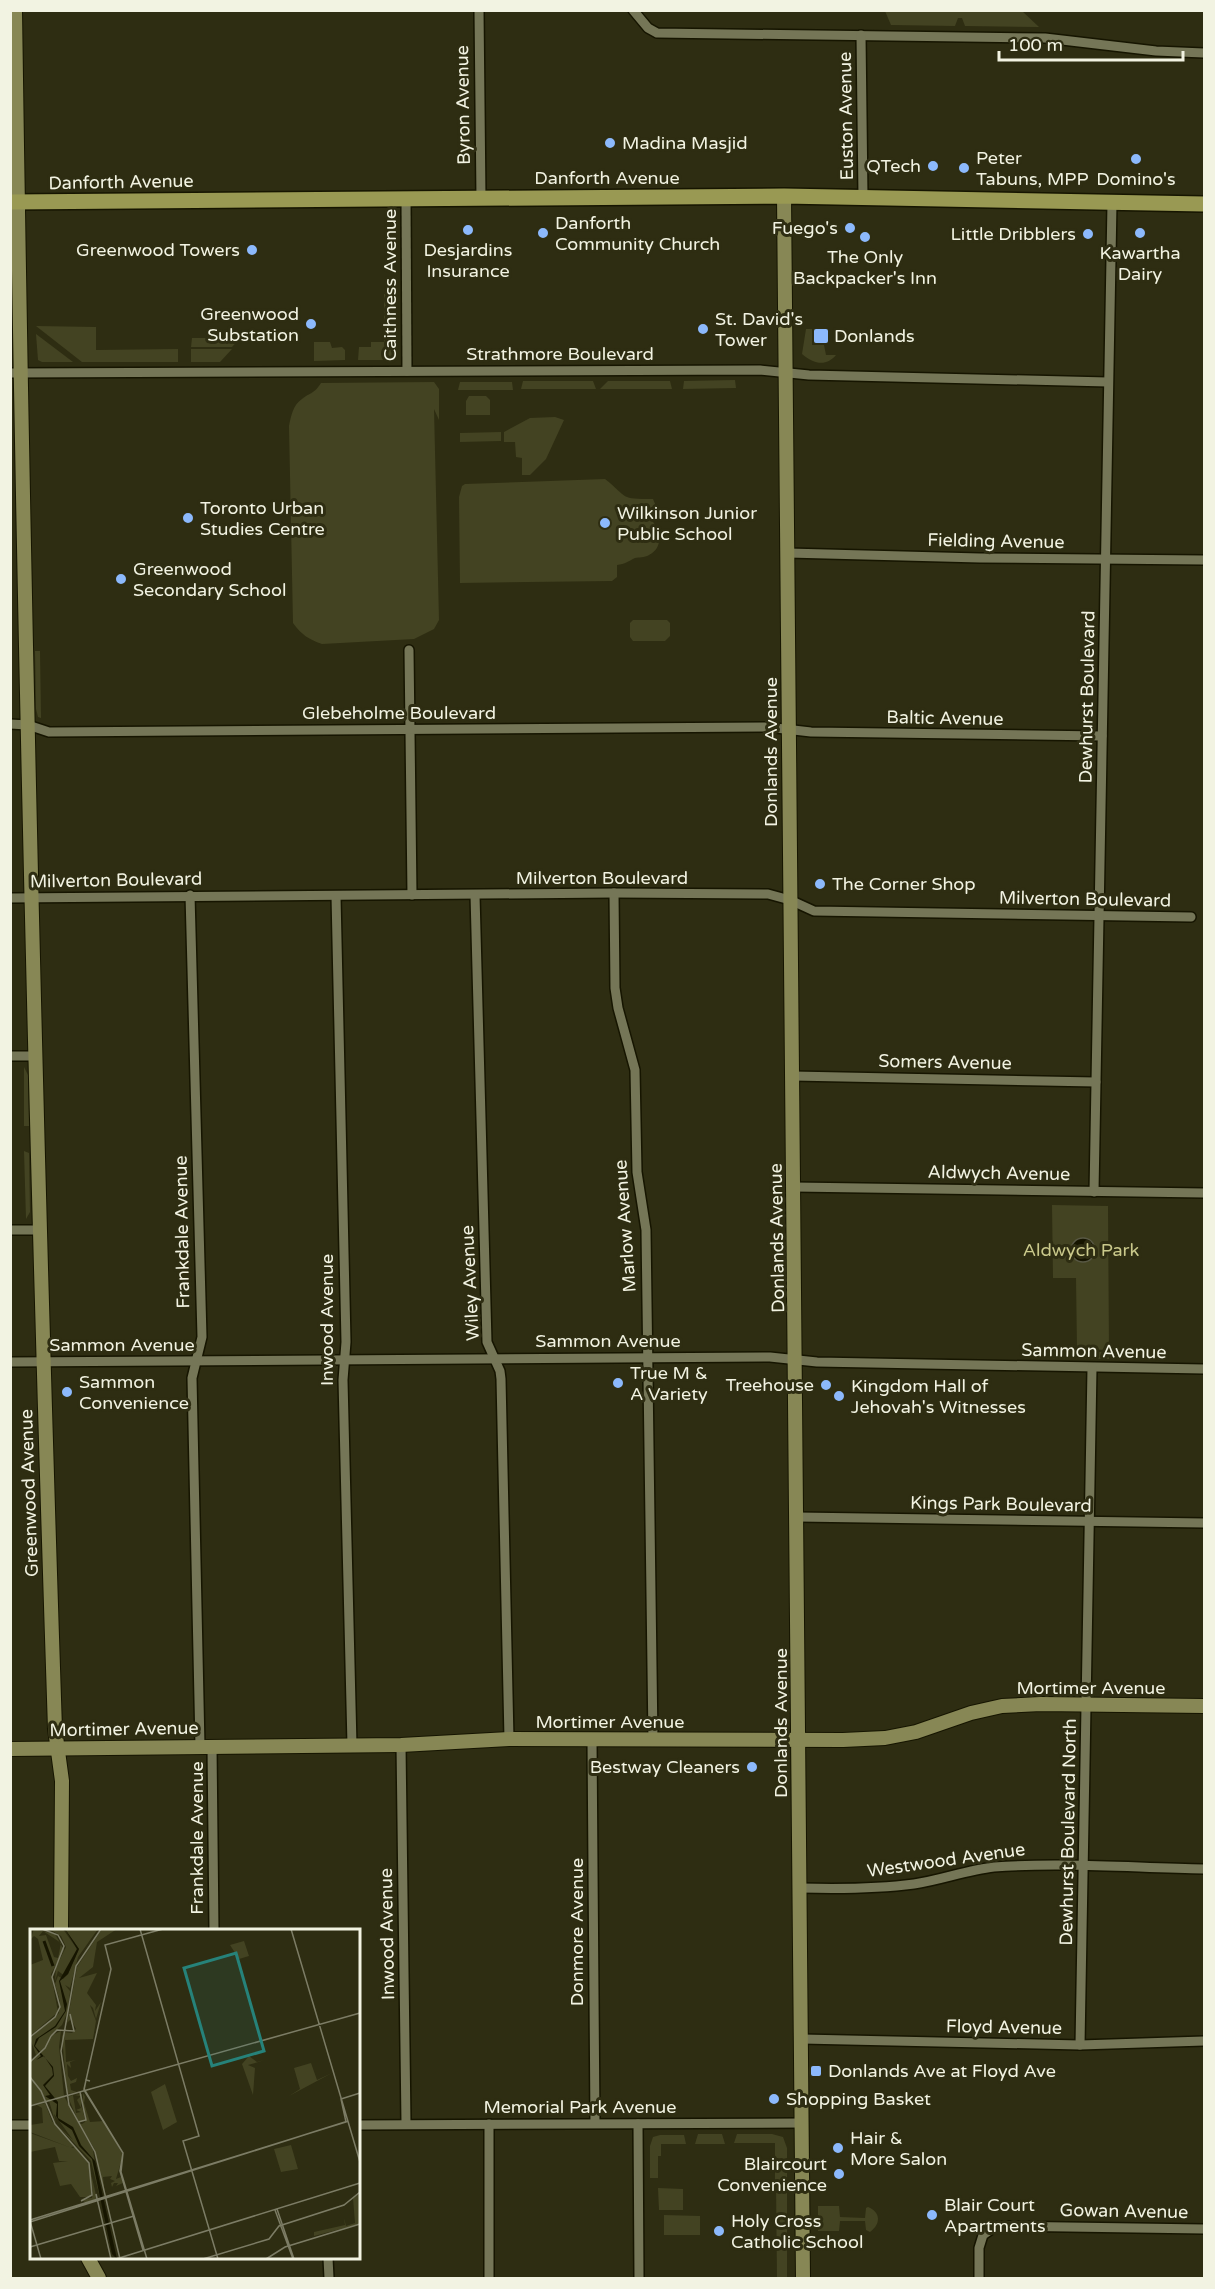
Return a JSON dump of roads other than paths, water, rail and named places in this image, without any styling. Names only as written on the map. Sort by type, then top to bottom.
[{"type":"main road","name":"Danforth Avenue","points":[[14,202],[784,196],[1204,204]]},
{"type":"street","name":"Greenwood Avenue","points":[[15,10],[16,373],[28,726],[43,1362],[57,1749],[62,1780],[61,1929]]},
{"type":"street","name":"Byron Avenue","points":[[479,10],[481,199]]},
{"type":"street","points":[[633,10],[648,28],[657,33],[1045,38],[1146,50],[1204,53]]},
{"type":"street","name":"Euston Avenue","points":[[861,34],[863,197]]},
{"type":"street","name":"Donlands Avenue","points":[[784,196],[798,1517],[803,2278]]},
{"type":"street","name":"Caithness Avenue","points":[[406,199],[407,371]]},
{"type":"street","name":"Dewhurst Boulevard","points":[[1094,1191],[1112,203]]},
{"type":"street","name":"Strathmore Boulevard","points":[[16,373],[760,370],[786,373],[1108,382]]},
{"type":"street","name":"Fielding Avenue","points":[[788,553],[1204,560]]},
{"type":"street","points":[[410,650],[412,895]]},
{"type":"street","name":"Glebeholme Boulevard","points":[[10,724],[49,732],[767,727],[789,730]]},
{"type":"street","name":"Baltic Avenue","points":[[789,730],[844,733],[1101,736]]},
{"type":"street","name":"Marlow Avenue","points":[[614,893],[615,988],[618,1008],[635,1070],[637,1172],[646,1230],[653,1740]]},
{"type":"street","name":"Milverton Boulevard","points":[[10,898],[190,895],[768,894],[790,900],[814,911],[1191,917]]},
{"type":"street","name":"Frankdale Avenue","points":[[190,895],[202,1337],[192,1378],[214,1929]]},
{"type":"street","name":"Wiley Avenue","points":[[475,895],[487,1342],[501,1379],[509,1739]]},
{"type":"street","name":"Inwood Avenue","points":[[336,896],[346,1342],[343,1380],[352,1745]]},
{"type":"street","points":[[10,1056],[36,1056]]},
{"type":"street","name":"Somers Avenue","points":[[793,1076],[1095,1082]]},
{"type":"street","name":"Aldwych Avenue","points":[[794,1187],[1204,1192]]},
{"type":"street","points":[[10,1230],[39,1230]]},
{"type":"street","name":"Sammon Avenue","points":[[10,1362],[771,1357],[796,1360],[1204,1369]]},
{"type":"street","name":"Dewhurst Boulevard North","points":[[1080,2045],[1092,1368]]},
{"type":"street","name":"Kings Park Boulevard","points":[[798,1517],[1204,1523]]},
{"type":"street","name":"Mortimer Avenue","points":[[10,1749],[352,1745],[509,1739],[885,1738],[916,1732],[971,1713],[1002,1706],[1204,1706]]},
{"type":"street","name":"Donmore Avenue","points":[[592,1740],[595,2123]]},
{"type":"street","name":"Inwood Avenue","points":[[400,1744],[406,2123]]},
{"type":"street","name":"Westwood Avenue","points":[[800,1888],[887,1887],[915,1884],[989,1868],[1028,1864],[1204,1869]]},
{"type":"street","name":"Floyd Avenue","points":[[802,2039],[1080,2045],[1204,2041]]},
{"type":"street","name":"Memorial Park Avenue","points":[[360,2125],[802,2123]]},
{"type":"street","points":[[489,2124],[489,2278]]},
{"type":"street","points":[[638,2124],[639,2278]]},
{"type":"street","points":[[10,2125],[30,2125]]},
{"type":"street","name":"Gowan Avenue","points":[[979,2278],[979,2248],[983,2235],[996,2226],[1204,2229]]},
{"type":"street","points":[[89,2259],[99,2278]]},
{"type":"street","points":[[328,2259],[329,2278]]},
{"type":"place","name":"Madina Masjid","points":[[610,143]]},
{"type":"place","name":"Domino's","points":[[1136,159]]},
{"type":"place","name":"QTech","points":[[933,166]]},
{"type":"place","name":"Peter Tabuns, MPP","points":[[964,168]]},
{"type":"place","name":"Fuego's","points":[[850,228]]},
{"type":"place","name":"Desjardins Insurance","points":[[468,230]]},
{"type":"place","name":"Danforth Community Church","points":[[543,233]]},
{"type":"place","name":"Kawartha Dairy","points":[[1140,233]]},
{"type":"place","name":"Little Dribblers","points":[[1088,234]]},
{"type":"place","name":"The Only Backpacker's Inn","points":[[865,237]]},
{"type":"place","name":"Greenwood Towers","points":[[252,250]]},
{"type":"place","name":"Greenwood Substation","points":[[311,324]]},
{"type":"place","name":"St. David's Tower","points":[[703,329]]},
{"type":"place","name":"Donlands","points":[[821,336]]},
{"type":"place","name":"Toronto Urban Studies Centre","points":[[188,518]]},
{"type":"place","name":"Wilkinson Junior Public School","points":[[605,523]]},
{"type":"place","name":"Greenwood Secondary School","points":[[121,579]]},
{"type":"place","name":"The Corner Shop","points":[[820,884]]},
{"type":"place","name":"True M & A Variety","points":[[618,1383]]},
{"type":"place","name":"Treehouse","points":[[826,1385]]},
{"type":"place","name":"Sammon Convenience","points":[[67,1392]]},
{"type":"place","name":"Kingdom Hall of Jehovah's Witnesses","points":[[839,1396]]},
{"type":"place","name":"Bestway Cleaners","points":[[752,1767]]},
{"type":"place","name":"Donlands Ave at Floyd Ave","points":[[816,2071]]},
{"type":"place","name":"Shopping Basket","points":[[774,2099]]},
{"type":"place","name":"Hair & More Salon","points":[[838,2148]]},
{"type":"place","name":"Blaircourt Convenience","points":[[839,2174]]},
{"type":"place","name":"Blair Court Apartments","points":[[932,2215]]},
{"type":"place","name":"Holy Cross Catholic School","points":[[719,2231]]},
{"type":"park label","name":"Aldwych Park","points":[[1081,1250]]}]
